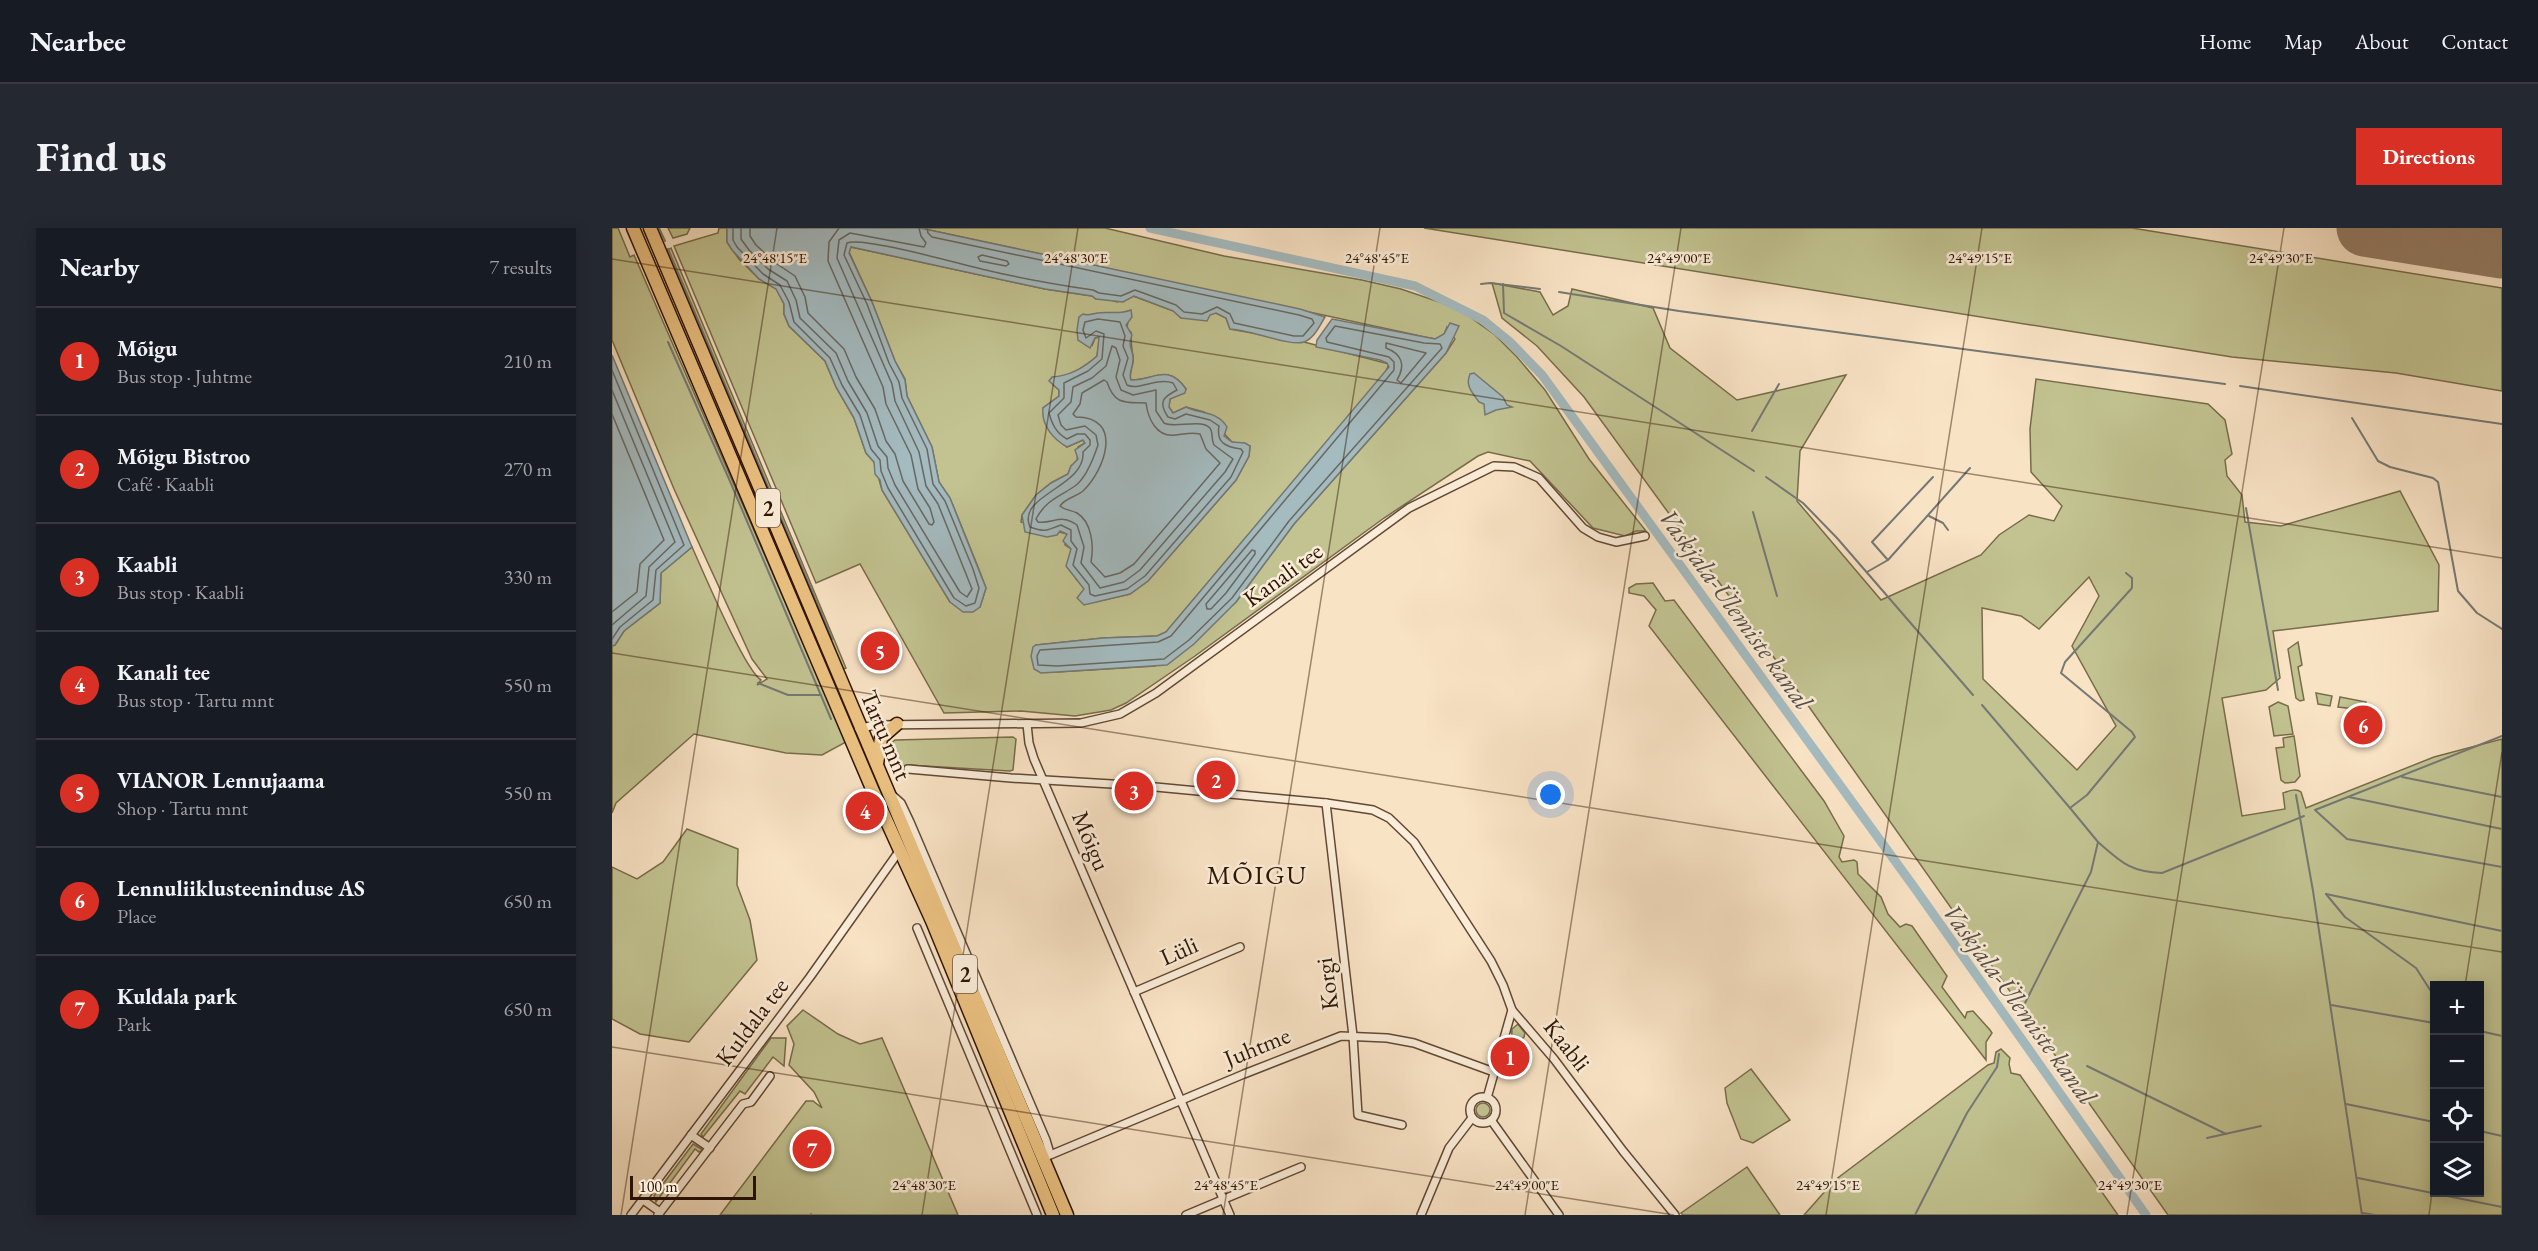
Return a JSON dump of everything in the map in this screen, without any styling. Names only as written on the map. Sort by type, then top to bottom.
[{"type":"highway","name":"Tartu mnt","points":[[633,228],[848,733],[932,921],[1053,1215]]},
{"type":"highway","name":"Tartu mnt","points":[[650,228],[1067,1215]]},
{"type":"highway","points":[[877,768],[879,742],[884,734],[897,724]]},
{"type":"street","name":"Kanali tee","points":[[848,733],[874,725],[1096,721],[1130,709],[1156,693],[1409,508],[1494,466],[1515,467],[1539,478],[1583,528],[1598,537],[1616,542],[1645,536]]},
{"type":"street","name":"Mõigu","points":[[1027,724],[1029,743],[1230,1215]]},
{"type":"street","name":"Kaabli","points":[[908,769],[1326,803],[1373,810],[1389,818],[1403,829],[1423,854],[1496,968],[1512,1010],[1675,1215]]},
{"type":"street","name":"Korgi","points":[[1326,803],[1353,1036],[1358,1115],[1402,1125]]},
{"type":"street","name":"Kuldala tee","points":[[631,1215],[817,968],[900,850]]},
{"type":"street","points":[[917,928],[1037,1215]]},
{"type":"street","name":"Lüli","points":[[1134,992],[1240,946]]},
{"type":"street","points":[[1487,1098],[1512,1010]]},
{"type":"street","name":"Juhtme","points":[[1043,1158],[1301,1050],[1341,1036],[1414,1042],[1494,1072]]},
{"type":"street","points":[[643,1200],[659,1214],[742,1104],[751,1102],[770,1076]]},
{"type":"street","points":[[1421,1215],[1449,1148],[1472,1118],[1470,1107],[1472,1103],[1481,1097],[1487,1098],[1495,1105],[1495,1116],[1491,1120],[1481,1123],[1472,1118]]},
{"type":"street","points":[[1491,1120],[1556,1214]]},
{"type":"street","points":[[691,1135],[710,1148]]},
{"type":"street","points":[[1025,1148],[1036,1157],[1043,1158]]},
{"type":"street","points":[[1186,1215],[1301,1167]]},
{"type":"green space","points":[[612,228],[618,228],[630,257],[634,255],[846,742],[822,755],[786,753],[694,734],[616,803],[612,813],[612,646],[624,631],[660,603],[661,573],[692,547],[735,639],[761,680],[757,685],[767,679],[752,659],[674,489],[612,340]]},
{"type":"green space","points":[[668,228],[690,228],[687,234],[673,238]]},
{"type":"green space","points":[[719,228],[727,228],[727,242],[739,259],[759,279],[776,288],[784,304],[784,314],[789,326],[825,361],[836,387],[854,418],[866,453],[874,462],[882,490],[950,602],[980,607],[986,588],[950,498],[939,482],[932,447],[907,396],[905,379],[895,361],[849,252],[851,247],[1045,289],[1092,296],[1096,299],[1117,302],[1133,296],[1174,311],[1181,318],[1216,313],[1226,318],[1230,329],[1304,342],[1389,364],[1385,373],[1166,632],[1157,636],[1103,638],[1036,645],[1057,672],[1155,666],[1236,602],[1294,524],[1446,353],[1455,339],[1447,327],[1444,334],[1436,339],[1425,337],[920,228],[1105,228],[1224,256],[1362,280],[1401,289],[1445,304],[1467,315],[1495,335],[1517,357],[1545,390],[1589,459],[1646,531],[1636,531],[1625,536],[1593,528],[1530,461],[1488,452],[1478,456],[1384,518],[1195,656],[1126,703],[1111,710],[1075,716],[1021,711],[944,713],[860,564],[816,583],[674,246],[718,233]],"holes":[[[1125,312],[1128,320],[1127,329],[1131,332],[1133,359],[1131,380],[1160,375],[1173,377],[1186,389],[1170,399],[1169,407],[1173,413],[1186,407],[1204,412],[1232,442],[1250,446],[1249,456],[1236,480],[1148,581],[1130,594],[1095,602],[1090,601],[1081,583],[1076,579],[1071,549],[1065,545],[1067,534],[1021,522],[1022,515],[1036,495],[1051,483],[1068,474],[1071,466],[1077,462],[1078,447],[1085,443],[1083,440],[1067,447],[1043,408],[1059,396],[1059,390],[1053,385],[1097,356],[1100,337],[1095,338],[1092,346],[1088,316]]]},
{"type":"green space","points":[[1424,228],[2132,228],[2502,288],[2502,391],[2396,373],[2232,357]]},
{"type":"green space","points":[[671,248],[846,668],[843,669],[666,251]]},
{"type":"green space","points":[[1492,283],[1540,292],[1553,315],[1568,306],[1572,289],[1653,308],[1670,348],[1737,400],[1846,375],[1800,451],[1797,501],[1881,600],[1981,555],[1999,535],[2029,515],[2054,521],[2062,506],[2031,472],[2030,429],[2036,379],[2208,404],[2225,420],[2232,454],[2225,460],[2227,476],[2242,495],[2245,522],[2281,526],[2400,491],[2439,565],[2438,611],[2273,631],[2280,678],[2266,690],[2222,698],[2242,816],[2285,809],[2283,793],[2288,791],[2301,792],[2306,808],[2434,757],[2502,739],[2502,1215],[2168,1215],[1783,670],[1584,397],[1537,346],[1502,318]],"holes":[[[2089,577],[2099,596],[2072,646],[2116,726],[2077,770],[1983,679],[1982,608],[2021,616],[2039,629]]]},
{"type":"green space","points":[[1653,583],[1665,601],[1674,600],[1824,801],[1844,836],[1839,857],[1842,862],[1854,860],[1857,862],[1858,874],[1881,897],[1888,914],[1900,927],[1906,924],[1912,926],[1947,976],[1942,987],[1965,1018],[1967,1012],[1973,1011],[1990,1030],[1992,1033],[1986,1042],[1986,1060],[1649,626],[1656,610],[1644,596],[1629,593],[1629,588],[1636,584]]},
{"type":"green space","points":[[2298,642],[2302,665],[2298,667],[2304,700],[2300,701],[2296,698],[2288,649]]},
{"type":"green space","points":[[2316,693],[2332,696],[2330,706],[2318,704]]},
{"type":"green space","points":[[2340,697],[2366,702],[2364,710],[2338,707]]},
{"type":"green space","points":[[2278,702],[2288,706],[2293,734],[2274,736],[2269,707]]},
{"type":"green space","points":[[2294,736],[2300,776],[2295,782],[2285,783],[2281,780],[2276,748],[2284,747],[2283,738]]},
{"type":"green space","points":[[1013,737],[1016,739],[1013,770],[1010,771],[907,765],[901,766],[896,772],[889,755],[889,745],[895,740]]},
{"type":"green space","points":[[687,829],[738,849],[737,885],[750,920],[757,960],[689,1042],[640,1034],[612,1019],[612,867],[637,879],[663,862]]},
{"type":"green space","points":[[803,1010],[838,1034],[860,1044],[882,1038],[958,1215],[720,1215],[806,1101],[813,1101],[822,1108],[814,1092],[789,1065],[794,1044],[787,1026]]},
{"type":"green space","points":[[1518,1024],[1525,1033],[1524,1037],[1511,1048],[1512,1029]]},
{"type":"green space","points":[[771,1038],[786,1038],[784,1066],[773,1057],[745,1094],[740,1091],[703,1137],[701,1134]]},
{"type":"green space","points":[[2001,1049],[2010,1058],[2011,1073],[2020,1075],[2118,1215],[1804,1215],[1835,1180],[1988,1065],[1994,1063],[1996,1052]]},
{"type":"green space","points":[[1751,1069],[1790,1120],[1753,1143],[1741,1139],[1727,1103],[1725,1088]]},
{"type":"green space","points":[[1480,1103],[1486,1103],[1490,1110],[1486,1117],[1480,1117],[1476,1113],[1476,1107]]},
{"type":"green space","points":[[693,1144],[703,1150],[699,1152],[695,1149],[656,1202],[654,1196]]},
{"type":"green space","points":[[1747,1167],[1780,1215],[1683,1215],[1681,1213]]},
{"type":"water","points":[[727,228],[920,228],[1300,309],[1325,317],[1311,338],[1304,342],[1289,342],[1230,329],[1226,318],[1216,313],[1210,315],[1207,321],[1181,318],[1173,311],[1134,296],[1123,302],[1096,299],[1092,296],[1045,289],[851,247],[849,253],[905,380],[907,396],[932,447],[939,482],[950,498],[986,588],[980,607],[973,612],[963,612],[950,602],[882,490],[880,480],[875,474],[874,462],[866,453],[854,418],[836,387],[825,361],[789,326],[784,314],[784,304],[776,289],[759,279],[732,250],[727,242]]},
{"type":"water","points":[[1131,310],[1132,317],[1126,325],[1132,335],[1130,343],[1133,357],[1131,380],[1160,375],[1172,376],[1186,389],[1185,393],[1170,399],[1169,407],[1173,413],[1186,407],[1219,418],[1227,427],[1224,436],[1232,442],[1245,443],[1250,446],[1249,456],[1236,480],[1148,581],[1130,594],[1084,605],[1077,598],[1084,589],[1066,566],[1071,549],[1063,541],[1067,534],[1060,531],[1057,535],[1047,537],[1025,532],[1022,515],[1036,495],[1051,483],[1068,474],[1071,466],[1078,459],[1075,450],[1085,443],[1083,440],[1067,447],[1062,444],[1049,431],[1043,414],[1043,408],[1059,396],[1059,390],[1049,381],[1052,377],[1076,371],[1097,356],[1099,337],[1095,338],[1090,348],[1078,340],[1079,317],[1083,314]]},
{"type":"water","points":[[1332,319],[1435,339],[1444,334],[1450,323],[1459,326],[1446,353],[1294,524],[1236,602],[1194,644],[1167,665],[1041,673],[1034,669],[1031,656],[1033,647],[1036,645],[1103,638],[1157,636],[1166,632],[1389,367],[1387,363],[1380,360],[1316,347],[1317,340]]},
{"type":"water","points":[[612,355],[692,547],[661,573],[660,603],[624,631],[612,646]]},
{"type":"water","points":[[1474,373],[1503,397],[1507,405],[1512,407],[1485,415],[1484,404],[1479,402],[1469,385],[1470,374]]},
{"type":"waterway","points":[[659,228],[665,241]]},
{"type":"waterway","name":"Vaskjala-Ülemiste kanal","points":[[1150,228],[1415,286],[1483,320],[1510,342],[1542,375],[1914,887],[2146,1215]]},
{"type":"waterway","points":[[668,249],[832,639]]},
{"type":"waterway","points":[[1481,284],[1540,289]]},
{"type":"waterway","points":[[1503,284],[1504,313],[1561,346],[1754,471]]},
{"type":"waterway","points":[[1559,292],[1679,311],[2225,384]]},
{"type":"waterway","points":[[668,342],[831,719]]},
{"type":"waterway","points":[[1752,431],[1779,384]]},
{"type":"waterway","points":[[2240,386],[2502,424]]},
{"type":"waterway","points":[[2352,418],[2378,461],[2390,467],[2433,478],[2438,482],[2458,591],[2477,613],[2502,629]]},
{"type":"waterway","points":[[1867,572],[1888,560],[1970,468]]},
{"type":"waterway","points":[[1766,477],[1803,503],[1837,538],[1973,695]]},
{"type":"waterway","points":[[1887,559],[1872,542],[1933,477]]},
{"type":"waterway","points":[[2246,508],[2278,690]]},
{"type":"waterway","points":[[1753,512],[1777,596]]},
{"type":"waterway","points":[[1929,516],[1943,523],[1948,530]]},
{"type":"waterway","points":[[2023,1007],[2091,872],[2098,842],[2070,808],[2087,795],[2135,737],[2132,732],[2061,673],[2065,662],[2132,588],[2132,578],[2126,573]]},
{"type":"waterway","points":[[758,683],[788,695],[821,695]]},
{"type":"waterway","points":[[1982,705],[2070,808]]},
{"type":"waterway","points":[[2502,736],[2315,810],[2347,839],[2502,867]]},
{"type":"waterway","points":[[2402,777],[2502,797]]},
{"type":"waterway","points":[[2296,795],[2313,891],[2362,1215]]},
{"type":"waterway","points":[[2349,797],[2502,829]]},
{"type":"waterway","points":[[2098,842],[2127,865],[2142,871],[2162,873],[2304,816]]},
{"type":"waterway","points":[[2326,894],[2502,931]]},
{"type":"waterway","points":[[2326,894],[2345,917],[2416,968],[2430,990]]},
{"type":"waterway","points":[[2331,1005],[2430,1022]]},
{"type":"waterway","points":[[2484,1032],[2502,1036]]},
{"type":"waterway","points":[[1915,1215],[1967,1113],[1997,1067],[1999,1054]]},
{"type":"waterway","points":[[2087,1066],[2226,1134]]},
{"type":"waterway","points":[[2346,1104],[2430,1121]]},
{"type":"waterway","points":[[2207,1138],[2261,1126]]},
{"type":"waterway","points":[[2484,1132],[2502,1136]]},
{"type":"waterway","points":[[2358,1178],[2502,1207]]},
{"type":"waterway","points":[[2363,1213],[2375,1215]]},
{"type":"runway","points":[[2365,228],[2502,250]]},
{"type":"place","name":"VIANOR Lennujaama","points":[[880,651]]},
{"type":"place","name":"Lennuliiklusteeninduse AS","points":[[2363,725]]},
{"type":"place","name":"Mõigu Bistroo","points":[[1216,780]]},
{"type":"place","name":"Kaabli","points":[[1134,791]]},
{"type":"place","name":"Kanali tee","points":[[865,811]]},
{"type":"place","name":"Mõigu","points":[[1510,1057]]},
{"type":"place","name":"Kuldala park","points":[[812,1149]]},
{"type":"district","name":"MÕIGU","points":[[1257,875]]}]
